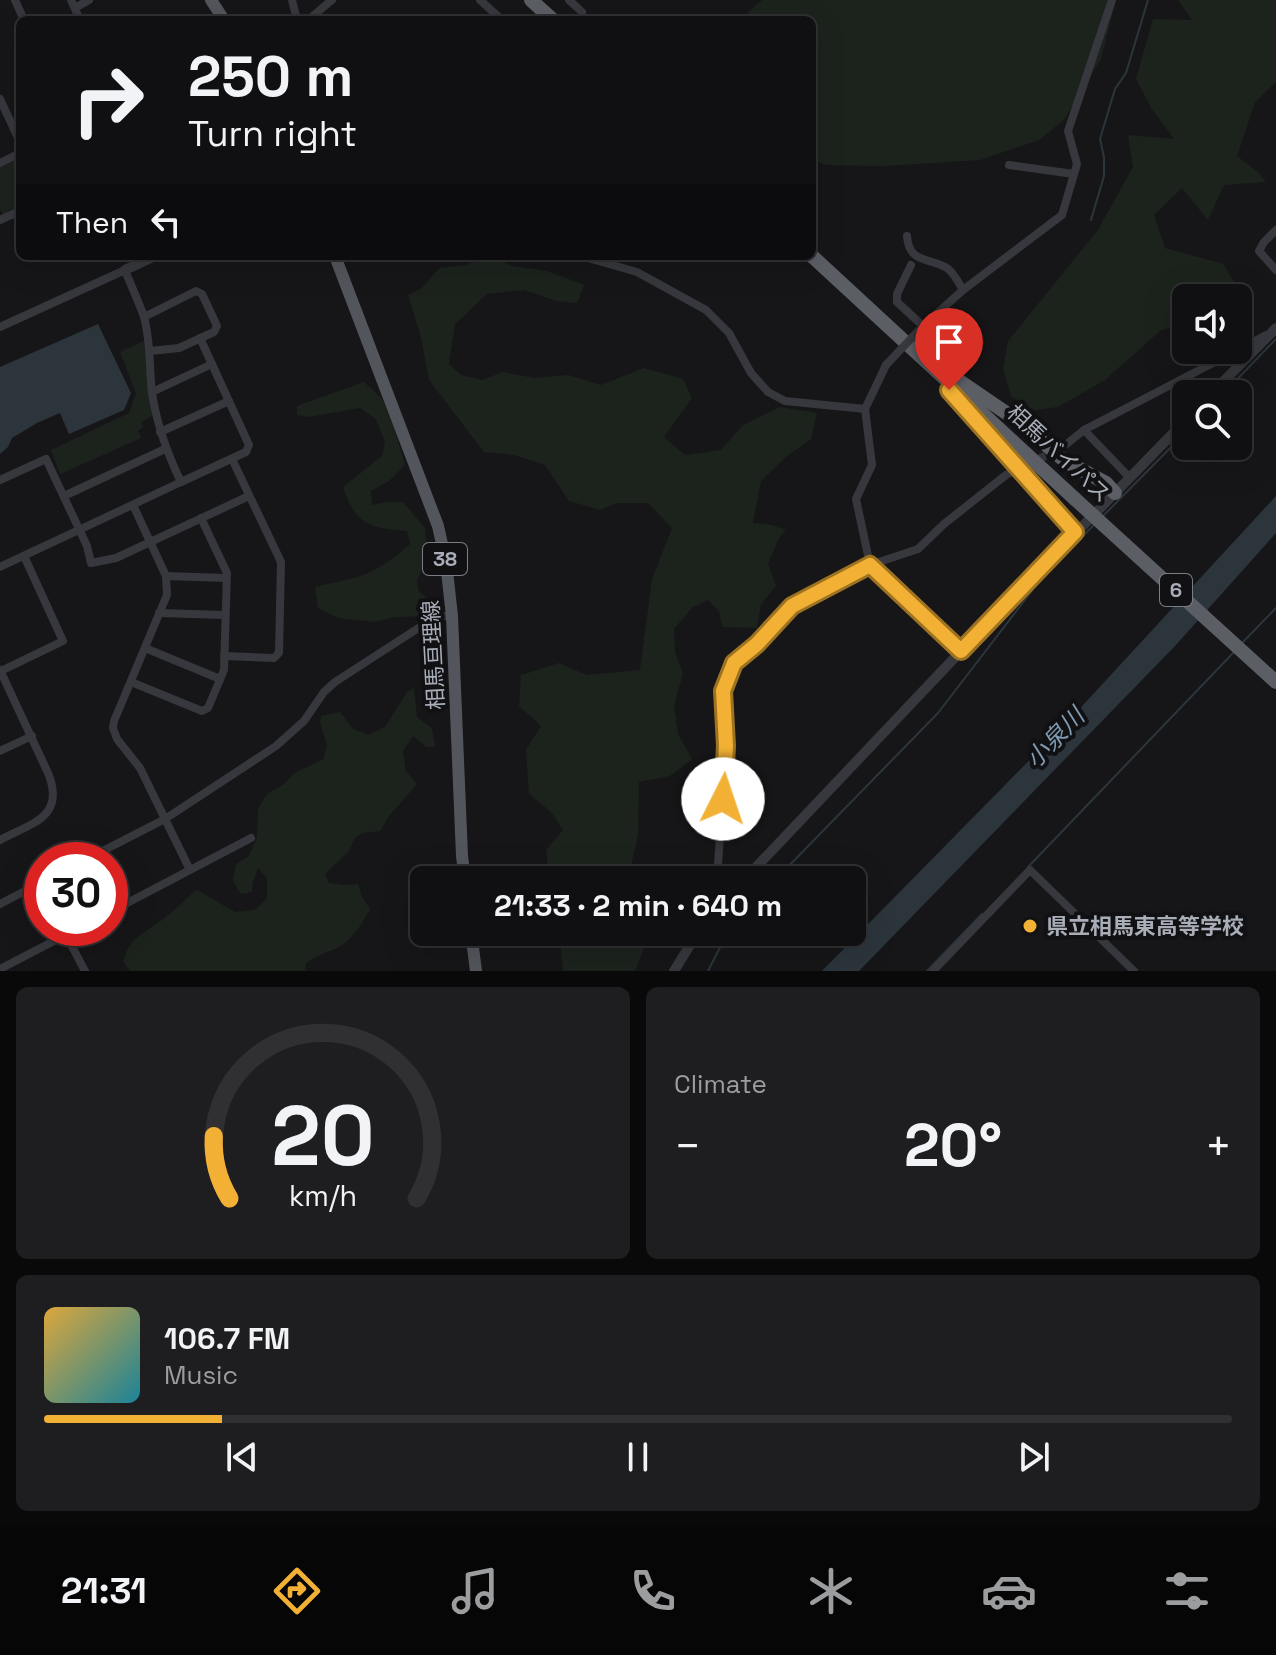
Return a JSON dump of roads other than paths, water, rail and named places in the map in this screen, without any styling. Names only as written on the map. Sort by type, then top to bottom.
[{"type":"highway","points":[[531,0],[549,16]]},
{"type":"highway","name":"相馬バイパス","points":[[816,260],[1276,682]]},
{"type":"highway","points":[[915,350],[1018,421],[1065,461],[1106,483],[1115,493]]},
{"type":"highway","points":[[915,350],[1075,532]]},
{"type":"main road","name":"相馬亘理線","points":[[337,260],[438,526],[446,562],[452,616],[463,866]]},
{"type":"main road","points":[[473,946],[476,971]]},
{"type":"street","points":[[73,4],[89,0]]},
{"type":"street","points":[[313,16],[332,0]]},
{"type":"street","points":[[480,0],[498,16]]},
{"type":"street","points":[[569,0],[582,12]]},
{"type":"street","points":[[961,651],[870,565],[856,499],[872,465],[865,409],[886,365],[923,326],[963,290],[1062,215],[1077,164],[1068,131],[1112,0]]},
{"type":"street","points":[[0,99],[16,133]]},
{"type":"street","points":[[1009,165],[1074,174]]},
{"type":"street","points":[[1276,230],[1259,251],[1276,270]]},
{"type":"street","points":[[907,236],[908,247],[914,255],[946,268],[963,290]]},
{"type":"street","points":[[0,327],[146,260]]},
{"type":"street","points":[[595,260],[637,272],[706,310],[729,333],[751,373],[768,392],[785,401],[865,409]]},
{"type":"street","points":[[911,265],[897,294],[897,302],[923,326]]},
{"type":"street","points":[[125,270],[144,317],[152,392],[160,432],[181,482]]},
{"type":"street","points":[[144,317],[196,291],[202,294],[217,326],[214,332],[179,348],[150,351]]},
{"type":"street","points":[[1252,342],[1273,330]]},
{"type":"street","points":[[1225,380],[1273,330]]},
{"type":"street","points":[[0,567],[246,452],[249,445],[200,338]]},
{"type":"street","points":[[152,392],[212,364]]},
{"type":"street","points":[[1063,447],[1084,430],[1211,364]]},
{"type":"street","points":[[160,432],[229,401]]},
{"type":"street","points":[[1084,430],[1130,478]]},
{"type":"street","points":[[757,866],[1172,434]]},
{"type":"street","points":[[64,496],[165,449]]},
{"type":"street","points":[[0,480],[46,459],[87,546],[91,563],[116,558],[249,496]]},
{"type":"street","points":[[224,656],[274,658],[279,653],[281,562],[232,459]]},
{"type":"street","points":[[718,866],[726,746],[723,691],[734,663],[757,644],[792,606],[870,565],[918,549],[944,524],[1006,475]]},
{"type":"street","points":[[133,505],[166,576],[167,595],[114,721],[114,734],[140,768],[190,870]]},
{"type":"street","points":[[131,682],[202,711],[208,708],[224,670],[227,573],[201,518]]},
{"type":"street","points":[[0,840],[47,813],[55,797],[32,736],[0,670],[63,641],[24,556]]},
{"type":"street","points":[[166,576],[226,578]]},
{"type":"street","points":[[159,613],[225,615]]},
{"type":"street","points":[[120,842],[165,819],[276,746],[304,721],[335,682],[437,616],[452,616]]},
{"type":"street","points":[[145,648],[220,679]]},
{"type":"street","points":[[0,751],[32,736]]},
{"type":"street","points":[[128,903],[251,838]]},
{"type":"street","points":[[933,971],[1030,870],[1134,971]]},
{"type":"street","points":[[0,904],[24,891]]},
{"type":"street","points":[[0,969],[45,946]]},
{"type":"street","points":[[72,946],[85,971]]},
{"type":"street","points":[[674,971],[689,946]]},
{"type":"water","points":[[98,324],[131,393],[124,410],[69,434],[60,413],[12,438],[0,454],[0,367]]},
{"type":"water","name":"小泉川","points":[[1276,496],[1276,533],[1175,646],[859,971],[822,971],[847,946],[866,946],[866,926],[1072,717]]},
{"type":"waterway","points":[[1091,220],[1104,176],[1100,139],[1115,89],[1126,73],[1148,0]]},
{"type":"waterway","points":[[1236,380],[1276,339]]},
{"type":"waterway","points":[[1102,517],[1172,446]]},
{"type":"waterway","points":[[789,866],[938,713],[1044,575],[1094,525]]},
{"type":"waterway","points":[[1241,644],[1276,608]]},
{"type":"waterway","points":[[1028,867],[1234,652]]},
{"type":"waterway","points":[[927,971],[982,914]]},
{"type":"waterway","points":[[708,971],[721,946]]},
{"type":"tunnel","points":[[1006,475],[1055,451]]},
{"type":"place","name":"県立相馬東高等学校","points":[[1030,926]]}]
